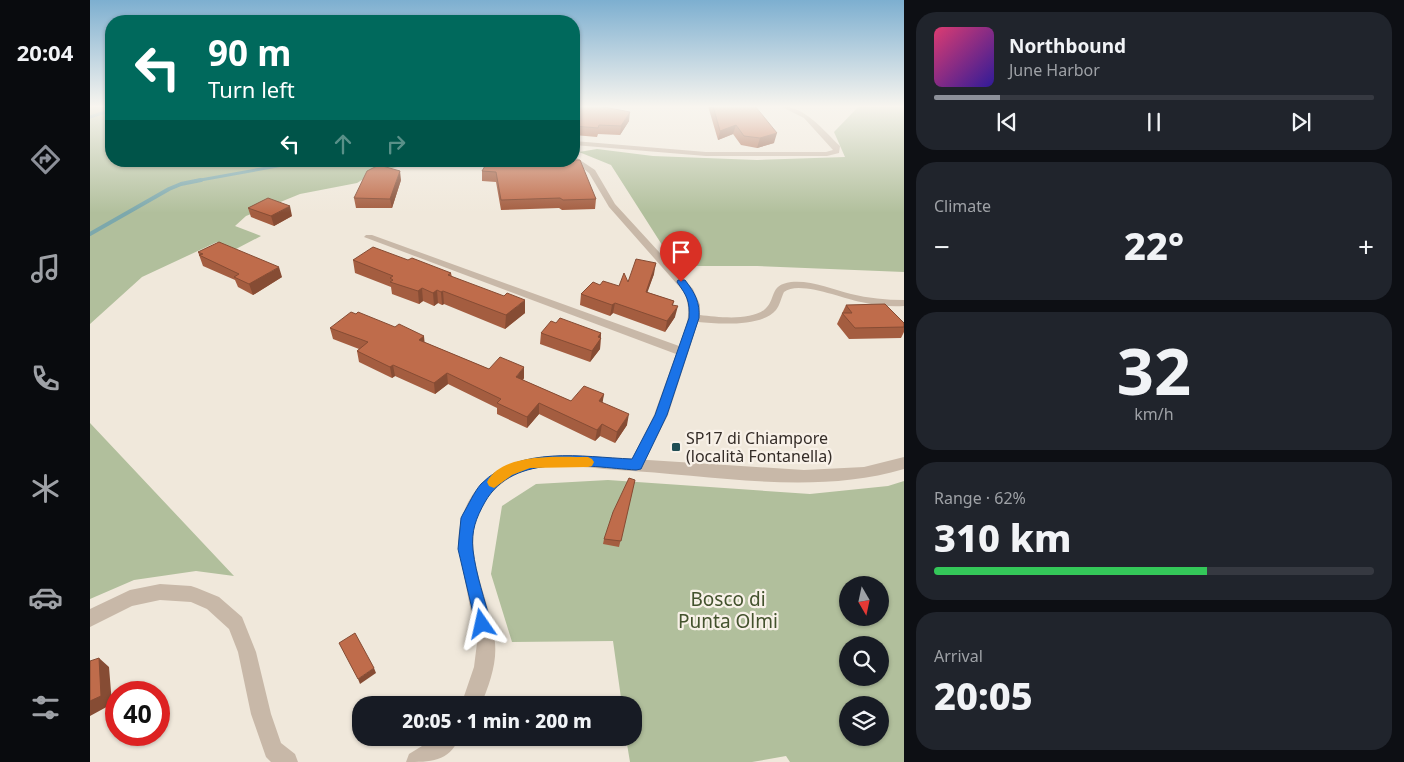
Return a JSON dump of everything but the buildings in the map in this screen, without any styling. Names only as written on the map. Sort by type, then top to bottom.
[{"type":"street","points":[[580,143],[732,155],[827,154],[836,151],[837,148],[831,142]]},
{"type":"street","points":[[580,163],[592,172],[612,205],[689,291],[695,305],[694,318],[661,415],[636,465]]},
{"type":"street","points":[[369,238],[683,352]]},
{"type":"street","points":[[694,318],[724,320],[768,314],[779,291],[786,286],[818,289],[875,302],[904,303]]},
{"type":"street","points":[[475,696],[482,681],[486,644],[466,549],[468,518],[485,489],[507,471],[530,463],[571,461],[793,476],[838,477],[882,471],[904,463]]},
{"type":"street","points":[[90,618],[130,598],[160,592],[191,594],[213,603],[236,623],[247,652],[261,714],[273,750],[287,762]]},
{"type":"street","points":[[417,762],[441,746]]},
{"type":"green space","points":[[90,142],[105,142],[105,167],[397,167],[375,172],[357,183],[300,194],[246,216],[235,226],[261,236],[236,249],[217,242],[142,277],[90,324]]},
{"type":"green space","points":[[838,142],[904,142],[904,272],[757,266],[683,266],[664,248],[611,165],[580,152],[597,149],[653,156],[757,160],[845,157]]},
{"type":"green space","points":[[90,423],[234,576],[196,571],[134,580],[90,599]]},
{"type":"green space","name":"Bosco di Punta Olmi","points":[[608,480],[810,494],[888,486],[904,481],[904,762],[790,762],[786,756],[752,762],[630,762],[627,746],[642,746],[642,696],[621,696],[613,641],[512,642],[491,574],[502,506],[536,484]]},
{"type":"waterway","points":[[195,181],[272,167]]},
{"type":"waterway","points":[[90,234],[169,189],[181,184],[201,180]]},
{"type":"slow traffic","points":[[494,482],[507,471],[530,463],[588,462]]},
{"type":"place","name":"SP17 di Chiampore (località Fontanella)","points":[[676,447]]},
{"type":"route","points":[[482,624],[466,549],[468,518],[485,489],[507,471],[530,463],[571,461],[636,465],[661,415],[694,318],[695,305],[689,291],[681,282]]}]
